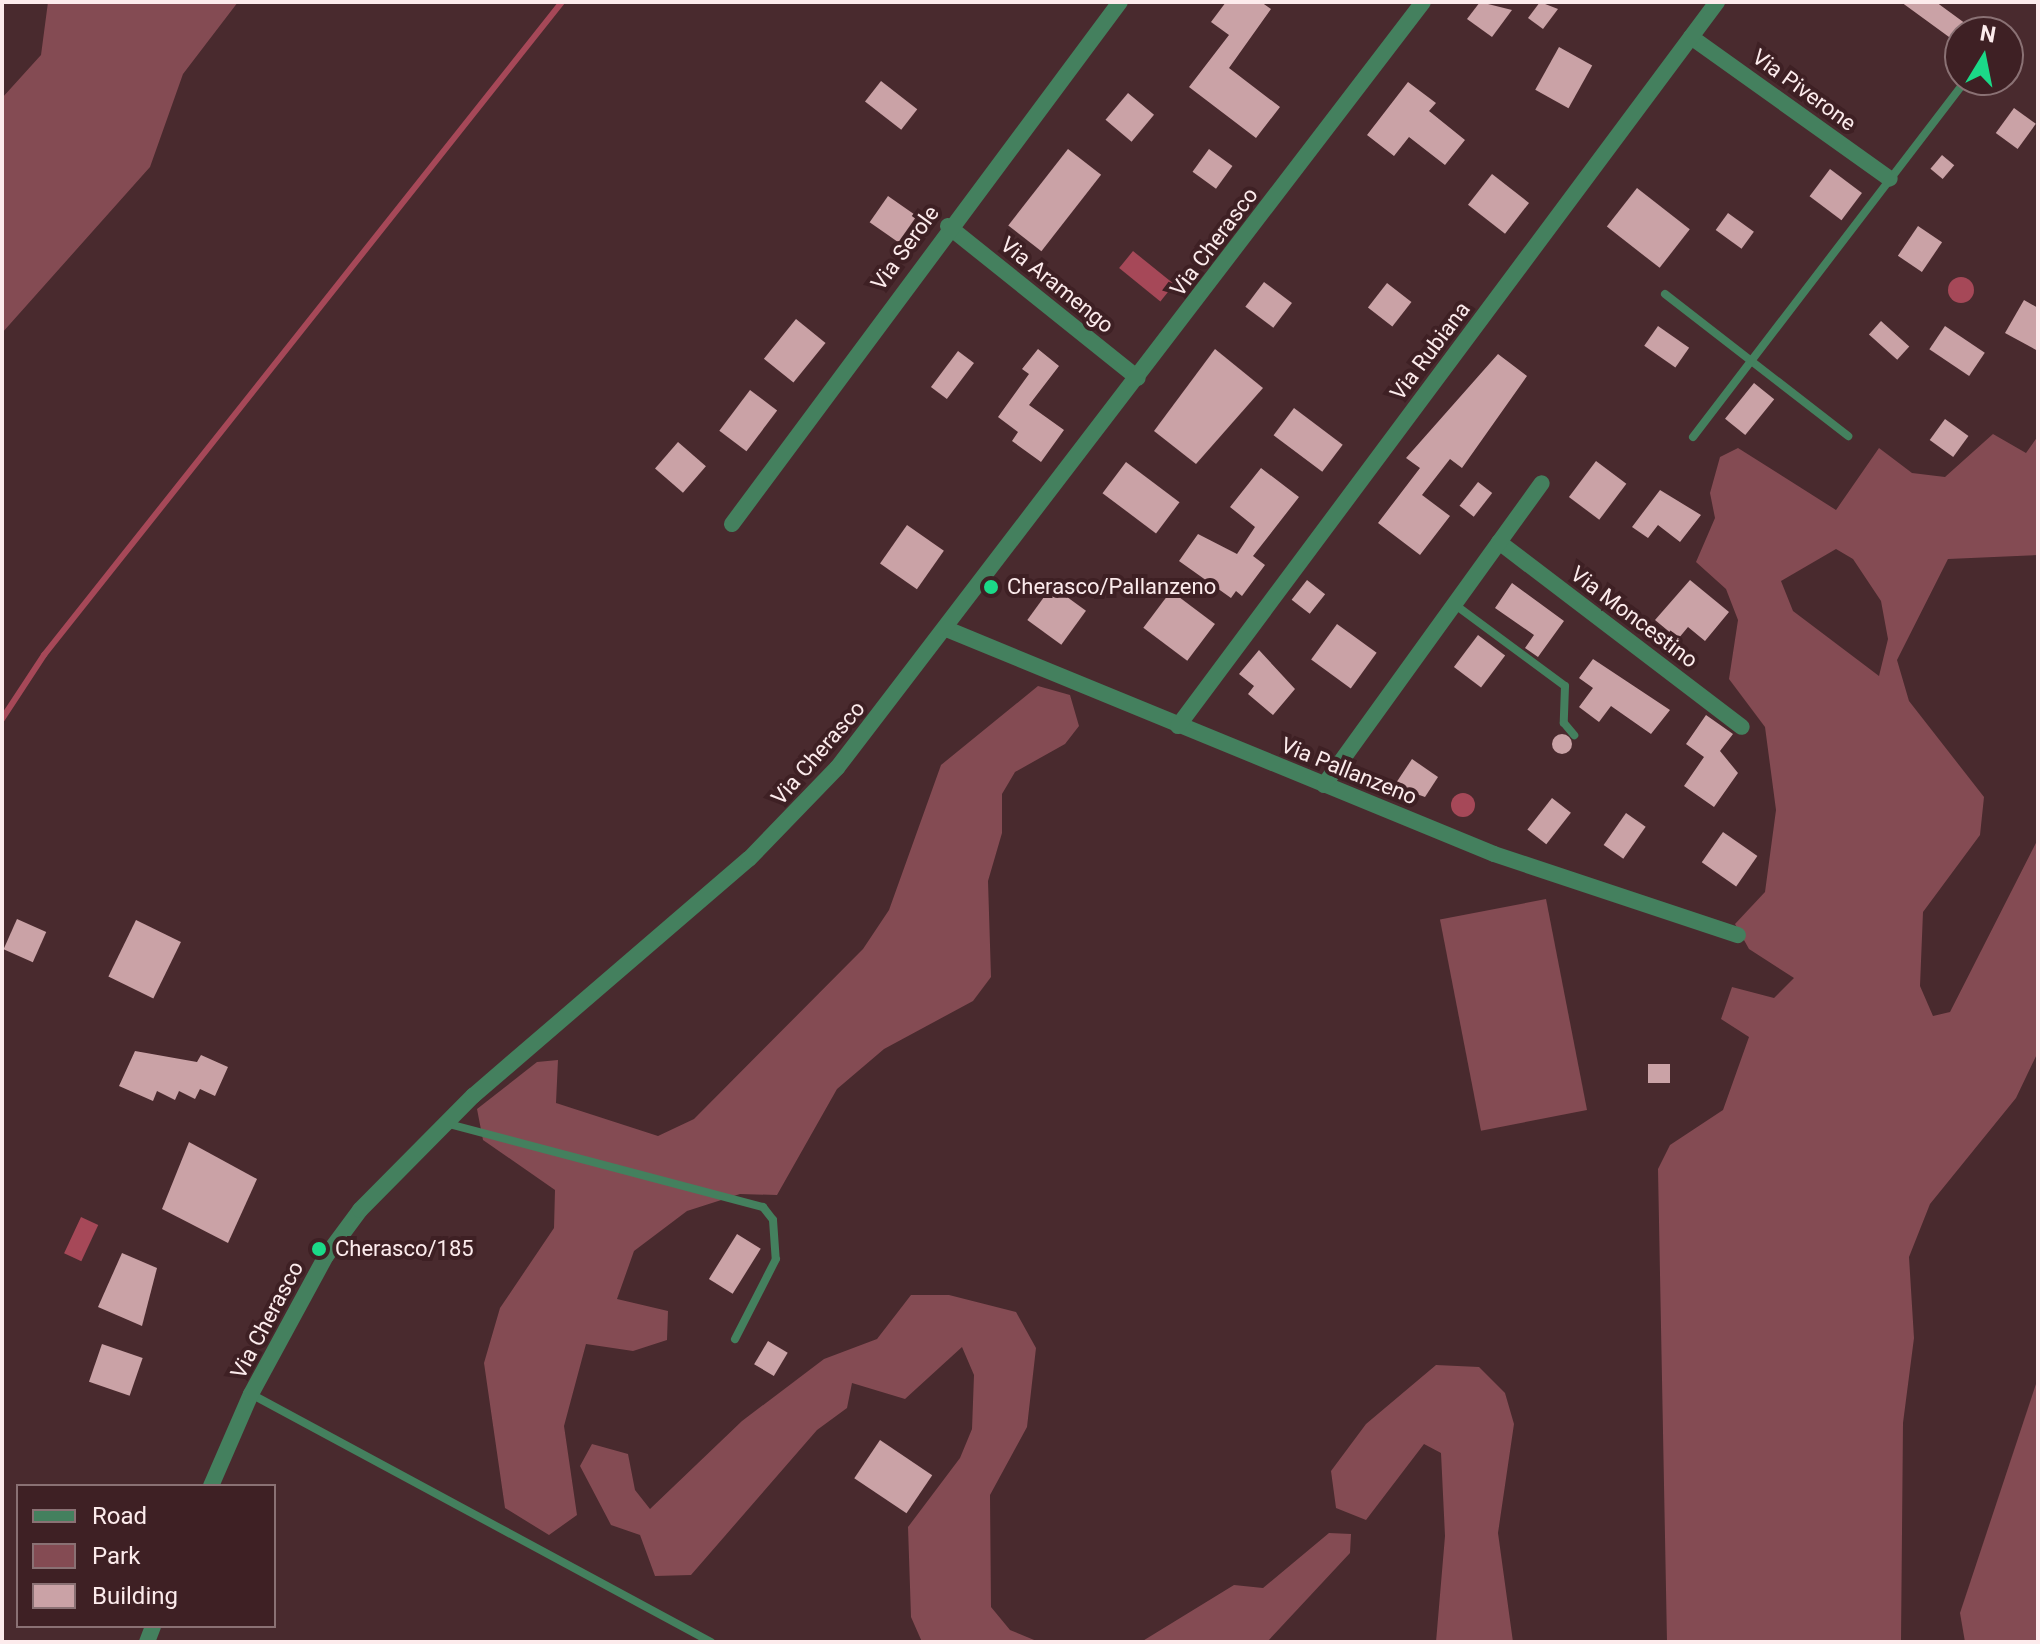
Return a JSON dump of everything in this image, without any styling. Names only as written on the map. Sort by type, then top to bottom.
[{"type":"street","name":"Via Serole","points":[[732,524],[948,226],[1120,2]]},
{"type":"street","name":"Via Cherasco","points":[[212,1484],[251,1394],[326,1256],[444,1123],[795,815],[949,630],[1423,2]]},
{"type":"street","name":"Via Rubiana","points":[[1178,726],[1717,2]]},
{"type":"street","name":"Via Piverone","points":[[1691,37],[1890,179]]},
{"type":"street","name":"Via Aramengo","points":[[948,226],[1138,378]]},
{"type":"street","points":[[1324,785],[1542,483]]},
{"type":"street","name":"Via Moncestino","points":[[1499,542],[1742,727]]},
{"type":"street","name":"Via Pallanzeno","points":[[949,630],[1515,862],[1738,935]]},
{"type":"lane","points":[[1693,437],[1954,96]]},
{"type":"lane","points":[[1665,294],[1848,436]]},
{"type":"lane","points":[[1454,604],[1565,686],[1564,723],[1574,735]]},
{"type":"lane","points":[[444,1123],[763,1207],[773,1220],[776,1259],[735,1339]]},
{"type":"lane","points":[[251,1394],[711,1642]]},
{"type":"green space","points":[[48,2],[238,2],[183,74],[150,167],[2,333],[2,98],[41,55]]},
{"type":"green space","points":[[1993,434],[2026,453],[2038,436],[2038,555],[1948,559],[1897,660],[1909,701],[1984,797],[1980,835],[1923,912],[1920,986],[1933,1016],[1950,1012],[2038,839],[2038,1052],[2016,1098],[1930,1204],[1909,1257],[1914,1338],[1903,1423],[1901,1642],[1667,1642],[1658,1169],[1670,1145],[1723,1110],[1749,1037],[1721,1019],[1732,987],[1774,998],[1794,978],[1749,949],[1735,924],[1765,892],[1776,810],[1765,727],[1729,679],[1738,620],[1726,589],[1696,562],[1715,518],[1710,493],[1720,457],[1738,448],[1836,510],[1879,448],[1912,473],[1945,477]],"holes":[[[1836,549],[1853,559],[1881,601],[1888,639],[1879,676],[1793,611],[1781,581]]]},
{"type":"green space","points":[[1038,686],[1070,695],[1079,726],[1065,744],[1015,772],[1002,794],[1002,833],[988,881],[991,977],[973,1001],[884,1049],[837,1089],[777,1195],[740,1194],[687,1211],[634,1251],[617,1299],[668,1311],[667,1340],[633,1351],[586,1344],[564,1426],[577,1515],[549,1535],[505,1508],[484,1363],[500,1308],[554,1228],[555,1190],[483,1140],[477,1109],[537,1062],[558,1060],[556,1103],[658,1136],[694,1119],[863,949],[889,910],[941,765]]},
{"type":"green space","points":[[1546,899],[1587,1110],[1481,1131],[1440,920]]},
{"type":"green space","points":[[911,1295],[949,1295],[1016,1312],[1036,1348],[1027,1427],[990,1495],[991,1607],[1010,1630],[1039,1642],[922,1642],[911,1617],[908,1527],[960,1458],[972,1429],[974,1375],[962,1347],[905,1399],[852,1383],[847,1408],[817,1430],[691,1575],[655,1576],[640,1535],[611,1525],[580,1466],[592,1444],[628,1454],[635,1490],[650,1509],[742,1421],[824,1359],[877,1339]]},
{"type":"green space","points":[[1436,1365],[1479,1367],[1505,1393],[1514,1424],[1498,1533],[1513,1642],[1436,1642],[1445,1536],[1441,1453],[1424,1444],[1366,1520],[1336,1508],[1331,1471],[1366,1424]]},
{"type":"green space","points":[[2038,1378],[2038,1642],[1965,1642],[1960,1613]]},
{"type":"green space","points":[[1329,1533],[1351,1534],[1350,1553],[1267,1642],[1141,1642],[1234,1585],[1263,1588]]},
{"type":"shaded area","points":[[1133,251],[1174,284],[1160,301],[1119,268]]},
{"type":"shaded area","points":[[1961,277],[1971,280],[1974,290],[1971,300],[1961,303],[1951,300],[1948,290],[1951,280]]},
{"type":"shaded area","points":[[1463,793],[1471,797],[1475,805],[1471,813],[1463,817],[1455,813],[1451,805],[1455,797]]},
{"type":"shaded area","points":[[81,1217],[98,1225],[81,1261],[64,1253]]},
{"type":"building","points":[[1226,2],[1261,2],[1271,9],[1229,68],[1280,107],[1256,138],[1189,87],[1229,35],[1211,22]]},
{"type":"building","points":[[1480,2],[1512,10],[1492,37],[1467,19]]},
{"type":"building","points":[[1540,2],[1558,9],[1543,29],[1528,18]]},
{"type":"building","points":[[1901,2],[1936,2],[1955,16],[1944,16],[1944,33]]},
{"type":"building","points":[[1559,47],[1592,65],[1568,108],[1535,90]]},
{"type":"building","points":[[881,81],[917,109],[901,130],[865,101]]},
{"type":"building","points":[[1408,82],[1436,103],[1429,111],[1465,140],[1445,165],[1409,137],[1394,156],[1367,135]]},
{"type":"building","points":[[1128,93],[1154,115],[1132,142],[1106,120]]},
{"type":"building","points":[[2014,108],[2036,124],[2018,149],[1996,133]]},
{"type":"building","points":[[1068,149],[1101,175],[1041,251],[1008,225]]},
{"type":"building","points":[[1209,149],[1232,166],[1216,189],[1193,172]]},
{"type":"building","points":[[1942,155],[1954,165],[1943,179],[1930,169]]},
{"type":"building","points":[[1830,169],[1862,193],[1841,220],[1810,196]]},
{"type":"building","points":[[1492,174],[1529,203],[1505,234],[1468,205]]},
{"type":"building","points":[[1637,188],[1690,229],[1660,268],[1607,227]]},
{"type":"building","points":[[888,196],[917,216],[898,242],[870,222]]},
{"type":"building","points":[[1728,213],[1754,232],[1742,249],[1716,230]]},
{"type":"building","points":[[1918,226],[1942,242],[1922,272],[1898,256]]},
{"type":"building","points":[[1264,282],[1292,303],[1273,328],[1245,307]]},
{"type":"building","points":[[1387,283],[1411,302],[1392,327],[1368,307]]},
{"type":"building","points":[[2024,300],[2038,308],[2038,351],[2005,333]]},
{"type":"building","points":[[796,319],[826,343],[793,383],[764,359]]},
{"type":"building","points":[[1881,321],[1909,346],[1897,360],[1869,334]]},
{"type":"building","points":[[1658,326],[1689,348],[1675,367],[1644,346]]},
{"type":"building","points":[[1945,326],[1985,353],[1969,376],[1929,349]]},
{"type":"building","points":[[1038,349],[1059,366],[1029,405],[1064,430],[1041,462],[1012,441],[1018,432],[998,417],[1029,374],[1022,369]]},
{"type":"building","points":[[1215,349],[1263,388],[1196,464],[1154,431]]},
{"type":"building","points":[[958,351],[974,363],[947,399],[931,387]]},
{"type":"building","points":[[1498,354],[1527,376],[1462,468],[1450,459],[1422,495],[1450,516],[1420,555],[1378,523],[1420,468],[1406,458]]},
{"type":"building","points":[[1754,383],[1774,399],[1745,435],[1725,419]]},
{"type":"building","points":[[750,390],[777,410],[746,451],[719,431]]},
{"type":"building","points":[[1294,408],[1343,445],[1322,472],[1274,435]]},
{"type":"building","points":[[1945,419],[1968,436],[1953,457],[1930,440]]},
{"type":"building","points":[[678,442],[706,466],[683,493],[655,468]]},
{"type":"building","points":[[1596,461],[1626,484],[1599,520],[1569,497]]},
{"type":"building","points":[[1126,462],[1180,502],[1156,533],[1103,493]]},
{"type":"building","points":[[1261,468],[1299,497],[1253,556],[1265,565],[1242,596],[1236,591],[1231,598],[1179,561],[1198,534],[1237,554],[1255,527],[1230,507]]},
{"type":"building","points":[[1478,482],[1492,493],[1474,517],[1460,506]]},
{"type":"building","points":[[1660,490],[1701,515],[1680,542],[1658,525],[1648,538],[1632,527]]},
{"type":"building","points":[[907,525],[944,551],[917,589],[880,564]]},
{"type":"building","points":[[1307,580],[1325,594],[1310,614],[1292,600]]},
{"type":"building","points":[[1690,580],[1729,612],[1705,641],[1688,627],[1678,639],[1655,620]]},
{"type":"building","points":[[1512,583],[1564,621],[1538,657],[1525,648],[1534,635],[1495,608]]},
{"type":"building","points":[[1052,586],[1086,611],[1061,645],[1027,620]]},
{"type":"building","points":[[1171,591],[1215,624],[1187,661],[1143,628]]},
{"type":"building","points":[[1337,624],[1377,653],[1351,688],[1311,660]]},
{"type":"building","points":[[1478,635],[1505,655],[1481,687],[1454,667]]},
{"type":"building","points":[[1259,650],[1295,689],[1273,715],[1248,694],[1254,686],[1239,674]]},
{"type":"building","points":[[1593,659],[1670,710],[1651,734],[1611,706],[1599,722],[1579,707],[1593,688],[1579,678]]},
{"type":"building","points":[[1706,715],[1733,734],[1720,751],[1738,773],[1714,807],[1684,786],[1704,757],[1686,744]]},
{"type":"building","points":[[1558,734],[1566,734],[1572,744],[1566,754],[1558,754],[1552,748],[1552,740]]},
{"type":"building","points":[[1412,759],[1438,777],[1425,797],[1394,786]]},
{"type":"building","points":[[1552,798],[1571,813],[1546,844],[1527,830]]},
{"type":"building","points":[[1626,813],[1646,827],[1623,859],[1604,845]]},
{"type":"building","points":[[1723,832],[1757,856],[1736,886],[1702,862]]},
{"type":"building","points":[[17,919],[46,932],[33,962],[4,949]]},
{"type":"building","points":[[136,920],[181,942],[153,999],[108,977]]},
{"type":"building","points":[[135,1051],[197,1062],[201,1055],[228,1067],[215,1096],[200,1089],[195,1099],[179,1091],[175,1100],[157,1091],[153,1101],[119,1086]]},
{"type":"building","points":[[1648,1064],[1670,1064],[1670,1083],[1648,1083]]},
{"type":"building","points":[[189,1142],[257,1179],[228,1243],[162,1209]]},
{"type":"building","points":[[737,1234],[761,1249],[733,1294],[709,1279]]},
{"type":"building","points":[[122,1253],[157,1268],[142,1326],[98,1307]]},
{"type":"building","points":[[768,1341],[788,1353],[774,1376],[754,1364]]},
{"type":"building","points":[[102,1344],[143,1358],[130,1396],[89,1382]]},
{"type":"building","points":[[880,1440],[932,1475],[907,1513],[854,1478]]},
{"type":"waterway","points":[[2,719],[44,655],[562,2]]},
{"type":"place","name":"Cherasco/Pallanzeno","points":[[991,587]]},
{"type":"place","name":"Cherasco/185","points":[[319,1249]]}]
